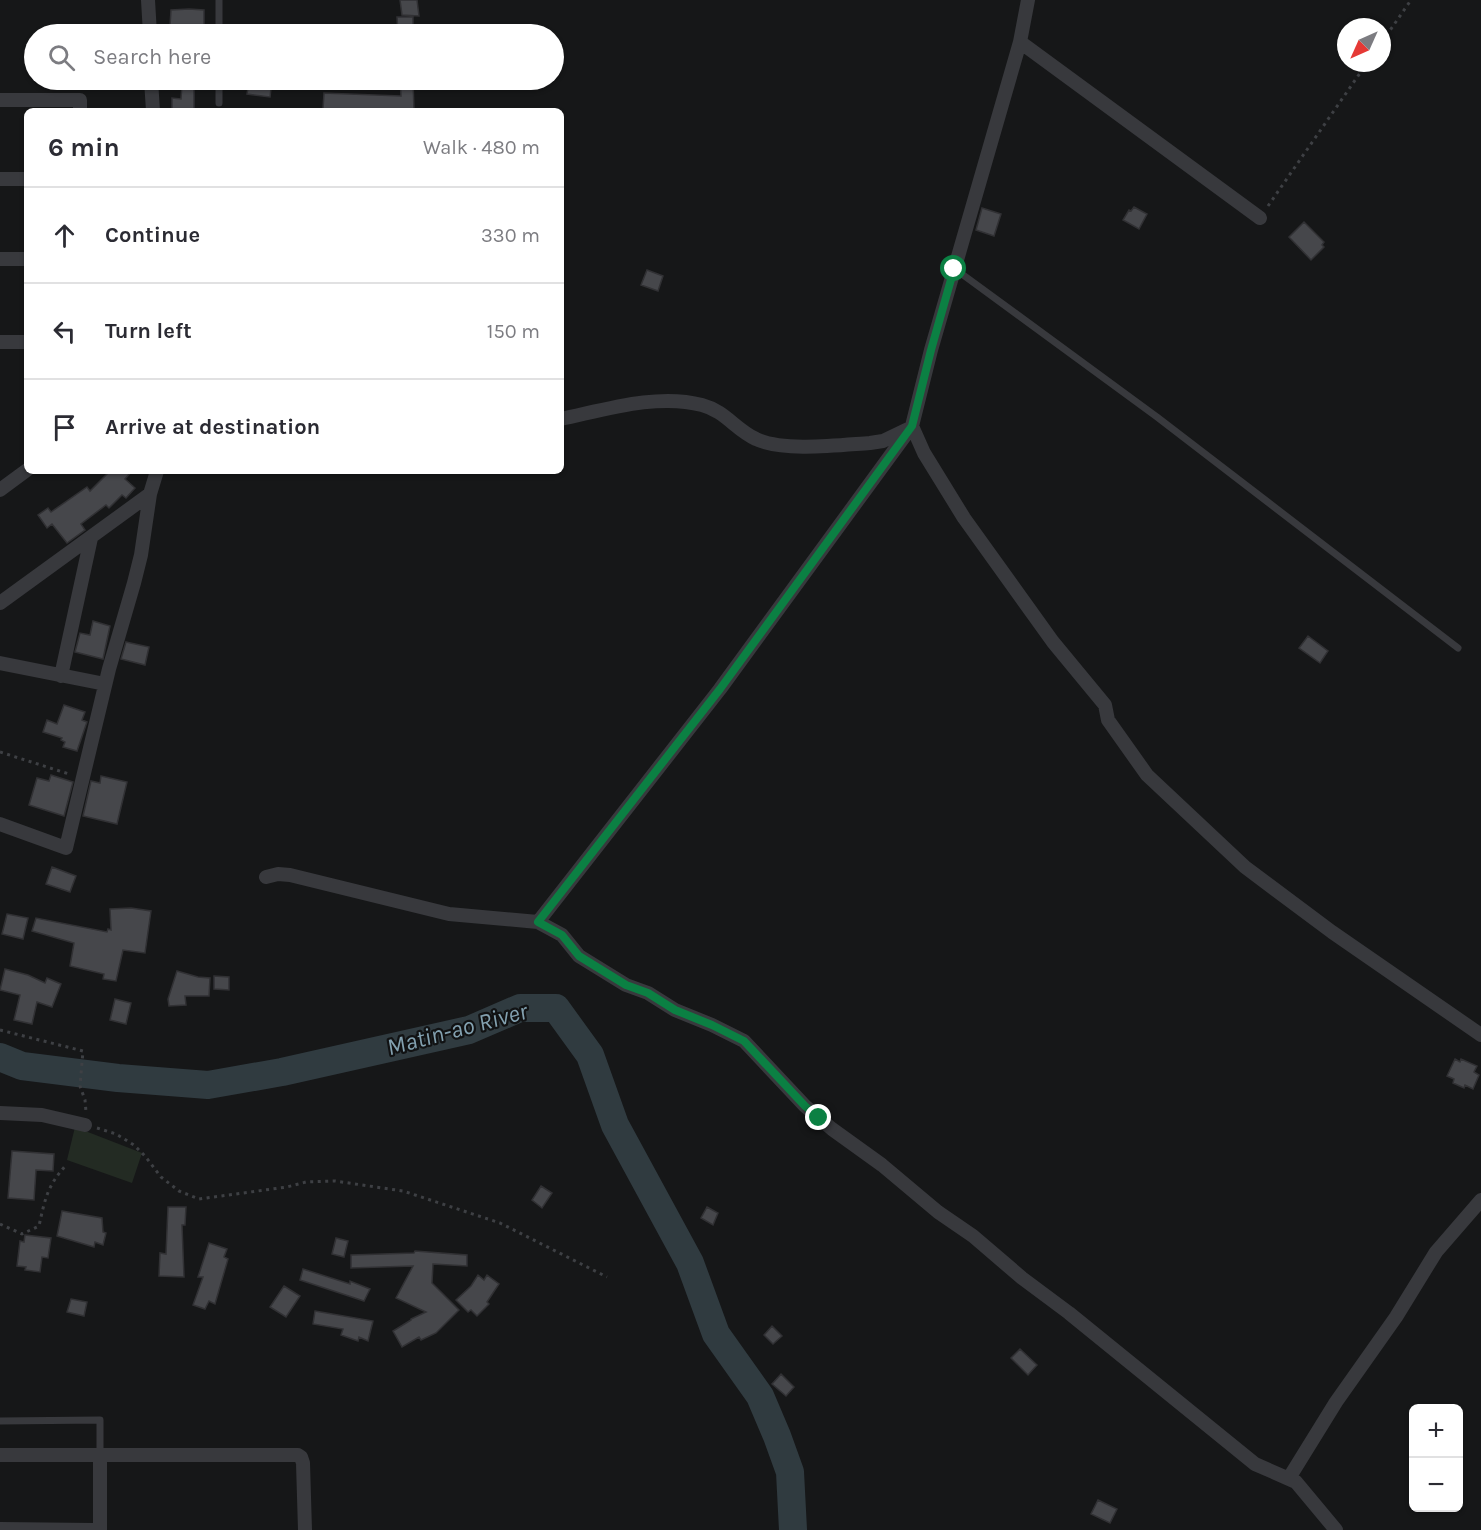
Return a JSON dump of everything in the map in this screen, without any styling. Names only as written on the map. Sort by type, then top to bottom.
[{"type":"street","points":[[148,0],[149,24]]},
{"type":"street","points":[[538,922],[720,689],[912,426],[984,161],[1020,42],[1028,0]]},
{"type":"street","points":[[1020,42],[1260,218]]},
{"type":"street","points":[[152,90],[153,108]]},
{"type":"street","points":[[0,100],[80,100],[80,108]]},
{"type":"street","points":[[0,179],[24,179]]},
{"type":"street","points":[[0,259],[24,259]]},
{"type":"street","points":[[0,342],[24,342]]},
{"type":"street","points":[[564,418],[628,406],[672,401],[714,409],[755,439],[802,446],[883,441],[912,426]]},
{"type":"street","points":[[912,426],[924,453],[964,518],[1053,642],[1105,705],[1108,720],[1147,775],[1245,867],[1332,932],[1481,1035]]},
{"type":"street","points":[[0,490],[24,472]]},
{"type":"street","points":[[0,824],[66,848],[105,684],[135,583],[150,494],[156,474]]},
{"type":"street","points":[[0,603],[150,494]]},
{"type":"street","points":[[61,676],[91,538]]},
{"type":"street","points":[[0,663],[105,684]]},
{"type":"street","points":[[266,877],[278,874],[290,875],[449,914],[538,922],[562,935],[579,956],[626,985],[648,993],[675,1010],[744,1041],[805,1106],[832,1129],[882,1165],[938,1212],[973,1236],[1022,1278],[1070,1313],[1255,1464],[1301,1487],[1336,1530]]},
{"type":"street","points":[[0,1113],[42,1116],[85,1125]]},
{"type":"street","points":[[1289,1479],[1336,1402],[1396,1317],[1436,1252],[1481,1200]]},
{"type":"street","points":[[0,1455],[297,1455],[301,1457],[303,1468],[305,1530]]},
{"type":"street","points":[[100,1455],[100,1530]]},
{"type":"street","points":[[0,1529],[93,1530]]},
{"type":"lane","points":[[219,0],[219,24]]},
{"type":"lane","points":[[219,90],[219,103]]},
{"type":"lane","points":[[954,269],[1157,417],[1458,648]]},
{"type":"lane","points":[[0,1421],[100,1420],[100,1455]]},
{"type":"path","points":[[1391,29],[1411,0]]},
{"type":"path","points":[[1260,218],[1361,72]]},
{"type":"path","points":[[0,752],[72,774]]},
{"type":"path","points":[[0,1030],[83,1051],[80,1086],[85,1100],[85,1125],[116,1134],[126,1140],[145,1155],[161,1177],[179,1191],[198,1199],[287,1187],[306,1182],[334,1181],[403,1191],[500,1223],[607,1277]]},
{"type":"path","points":[[0,1224],[22,1234],[39,1226],[44,1201],[53,1179],[67,1164]]},
{"type":"shaded area","points":[[75,1127],[142,1153],[132,1183],[67,1160]]},
{"type":"building","points":[[400,0],[417,0],[419,16],[402,15]]},
{"type":"building","points":[[171,10],[204,10],[204,24],[170,24]]},
{"type":"building","points":[[397,17],[413,17],[413,24],[397,24]]},
{"type":"building","points":[[182,90],[194,90],[194,108],[172,108],[172,98],[181,99]]},
{"type":"building","points":[[248,90],[271,90],[270,97],[247,94]]},
{"type":"building","points":[[401,90],[413,90],[414,108],[323,108],[324,93],[401,96]]},
{"type":"building","points":[[1134,207],[1147,214],[1139,229],[1123,220],[1129,210],[1131,211]]},
{"type":"building","points":[[982,208],[1001,214],[994,236],[976,230]]},
{"type":"building","points":[[1304,222],[1324,242],[1322,245],[1324,247],[1311,260],[1289,237]]},
{"type":"building","points":[[647,270],[663,276],[658,291],[641,285]]},
{"type":"building","points":[[107,474],[129,474],[125,479],[135,488],[126,498],[122,495],[109,508],[106,505],[81,524],[85,530],[67,543],[52,524],[47,528],[38,515],[48,508],[51,512],[87,487],[90,491]]},
{"type":"building","points":[[93,621],[110,626],[103,659],[75,652],[80,633],[90,635]]},
{"type":"building","points":[[1308,636],[1328,651],[1320,663],[1299,648]]},
{"type":"building","points":[[126,642],[149,647],[145,665],[121,659]]},
{"type":"building","points":[[64,705],[85,712],[82,720],[87,722],[77,751],[63,747],[65,742],[61,740],[62,738],[43,732],[47,720],[57,724]]},
{"type":"building","points":[[51,775],[73,782],[64,816],[29,805],[37,778],[49,781]]},
{"type":"building","points":[[101,776],[127,782],[117,824],[83,816],[91,781],[100,783]]},
{"type":"building","points":[[52,867],[76,876],[70,892],[46,884]]},
{"type":"building","points":[[131,908],[151,911],[145,953],[123,950],[116,981],[103,979],[104,974],[70,966],[74,943],[32,931],[36,918],[107,932],[108,929],[111,930],[110,909]]},
{"type":"building","points":[[7,914],[28,918],[23,939],[2,934]]},
{"type":"building","points":[[5,969],[28,975],[45,983],[47,978],[61,984],[52,1007],[37,1002],[32,1024],[14,1020],[20,995],[0,990]]},
{"type":"building","points":[[177,971],[210,978],[209,996],[185,996],[186,1005],[169,1006],[168,999]]},
{"type":"building","points":[[214,976],[229,977],[229,990],[214,989]]},
{"type":"building","points":[[115,999],[131,1003],[126,1024],[110,1020]]},
{"type":"building","points":[[1455,1059],[1460,1062],[1461,1059],[1477,1066],[1474,1072],[1479,1075],[1473,1089],[1453,1083],[1454,1079],[1447,1076]]},
{"type":"building","points":[[12,1151],[54,1154],[53,1171],[36,1170],[34,1200],[8,1198]]},
{"type":"building","points":[[541,1186],[552,1193],[542,1208],[532,1200]]},
{"type":"building","points":[[168,1207],[186,1207],[185,1225],[182,1225],[184,1277],[159,1276],[160,1253],[166,1254]]},
{"type":"building","points":[[707,1207],[718,1213],[713,1225],[701,1218]]},
{"type":"building","points":[[62,1211],[102,1218],[103,1232],[106,1233],[103,1245],[95,1242],[94,1247],[57,1236]]},
{"type":"building","points":[[25,1235],[51,1238],[48,1258],[42,1257],[40,1272],[25,1270],[26,1267],[17,1266],[20,1241],[24,1242]]},
{"type":"building","points":[[336,1238],[348,1241],[344,1257],[332,1254]]},
{"type":"building","points":[[209,1243],[227,1249],[224,1257],[228,1259],[215,1304],[209,1301],[205,1309],[193,1305],[203,1277],[198,1277]]},
{"type":"building","points":[[415,1251],[467,1255],[467,1266],[433,1264],[432,1283],[459,1310],[436,1333],[421,1340],[419,1337],[402,1347],[393,1331],[426,1312],[396,1298],[413,1266],[351,1268],[351,1255],[414,1253]]},
{"type":"building","points":[[303,1269],[350,1284],[350,1281],[370,1289],[364,1301],[300,1280]]},
{"type":"building","points":[[478,1275],[484,1280],[487,1275],[499,1284],[487,1302],[489,1304],[477,1316],[471,1310],[468,1312],[456,1300],[471,1286]]},
{"type":"building","points":[[284,1286],[300,1296],[286,1317],[270,1307]]},
{"type":"building","points":[[71,1299],[87,1302],[84,1316],[67,1312]]},
{"type":"building","points":[[315,1311],[373,1321],[368,1341],[359,1337],[358,1341],[341,1335],[343,1329],[313,1324]]},
{"type":"building","points":[[772,1326],[782,1336],[773,1344],[764,1335]]},
{"type":"building","points":[[1020,1349],[1037,1365],[1028,1375],[1011,1358]]},
{"type":"building","points":[[781,1374],[794,1387],[786,1396],[772,1384]]},
{"type":"building","points":[[1098,1500],[1117,1509],[1110,1523],[1091,1514]]},
{"type":"waterway","name":"Matin-ao River","points":[[0,1057],[22,1066],[118,1078],[208,1085],[282,1072],[469,1030],[520,1008],[556,1008],[590,1055],[615,1125],[690,1263],[716,1334],[760,1396],[790,1472],[793,1530]]},
{"type":"route","points":[[819,1118],[744,1041],[675,1010],[648,993],[626,985],[579,956],[562,935],[538,922],[720,689],[912,426],[954,269]]}]
